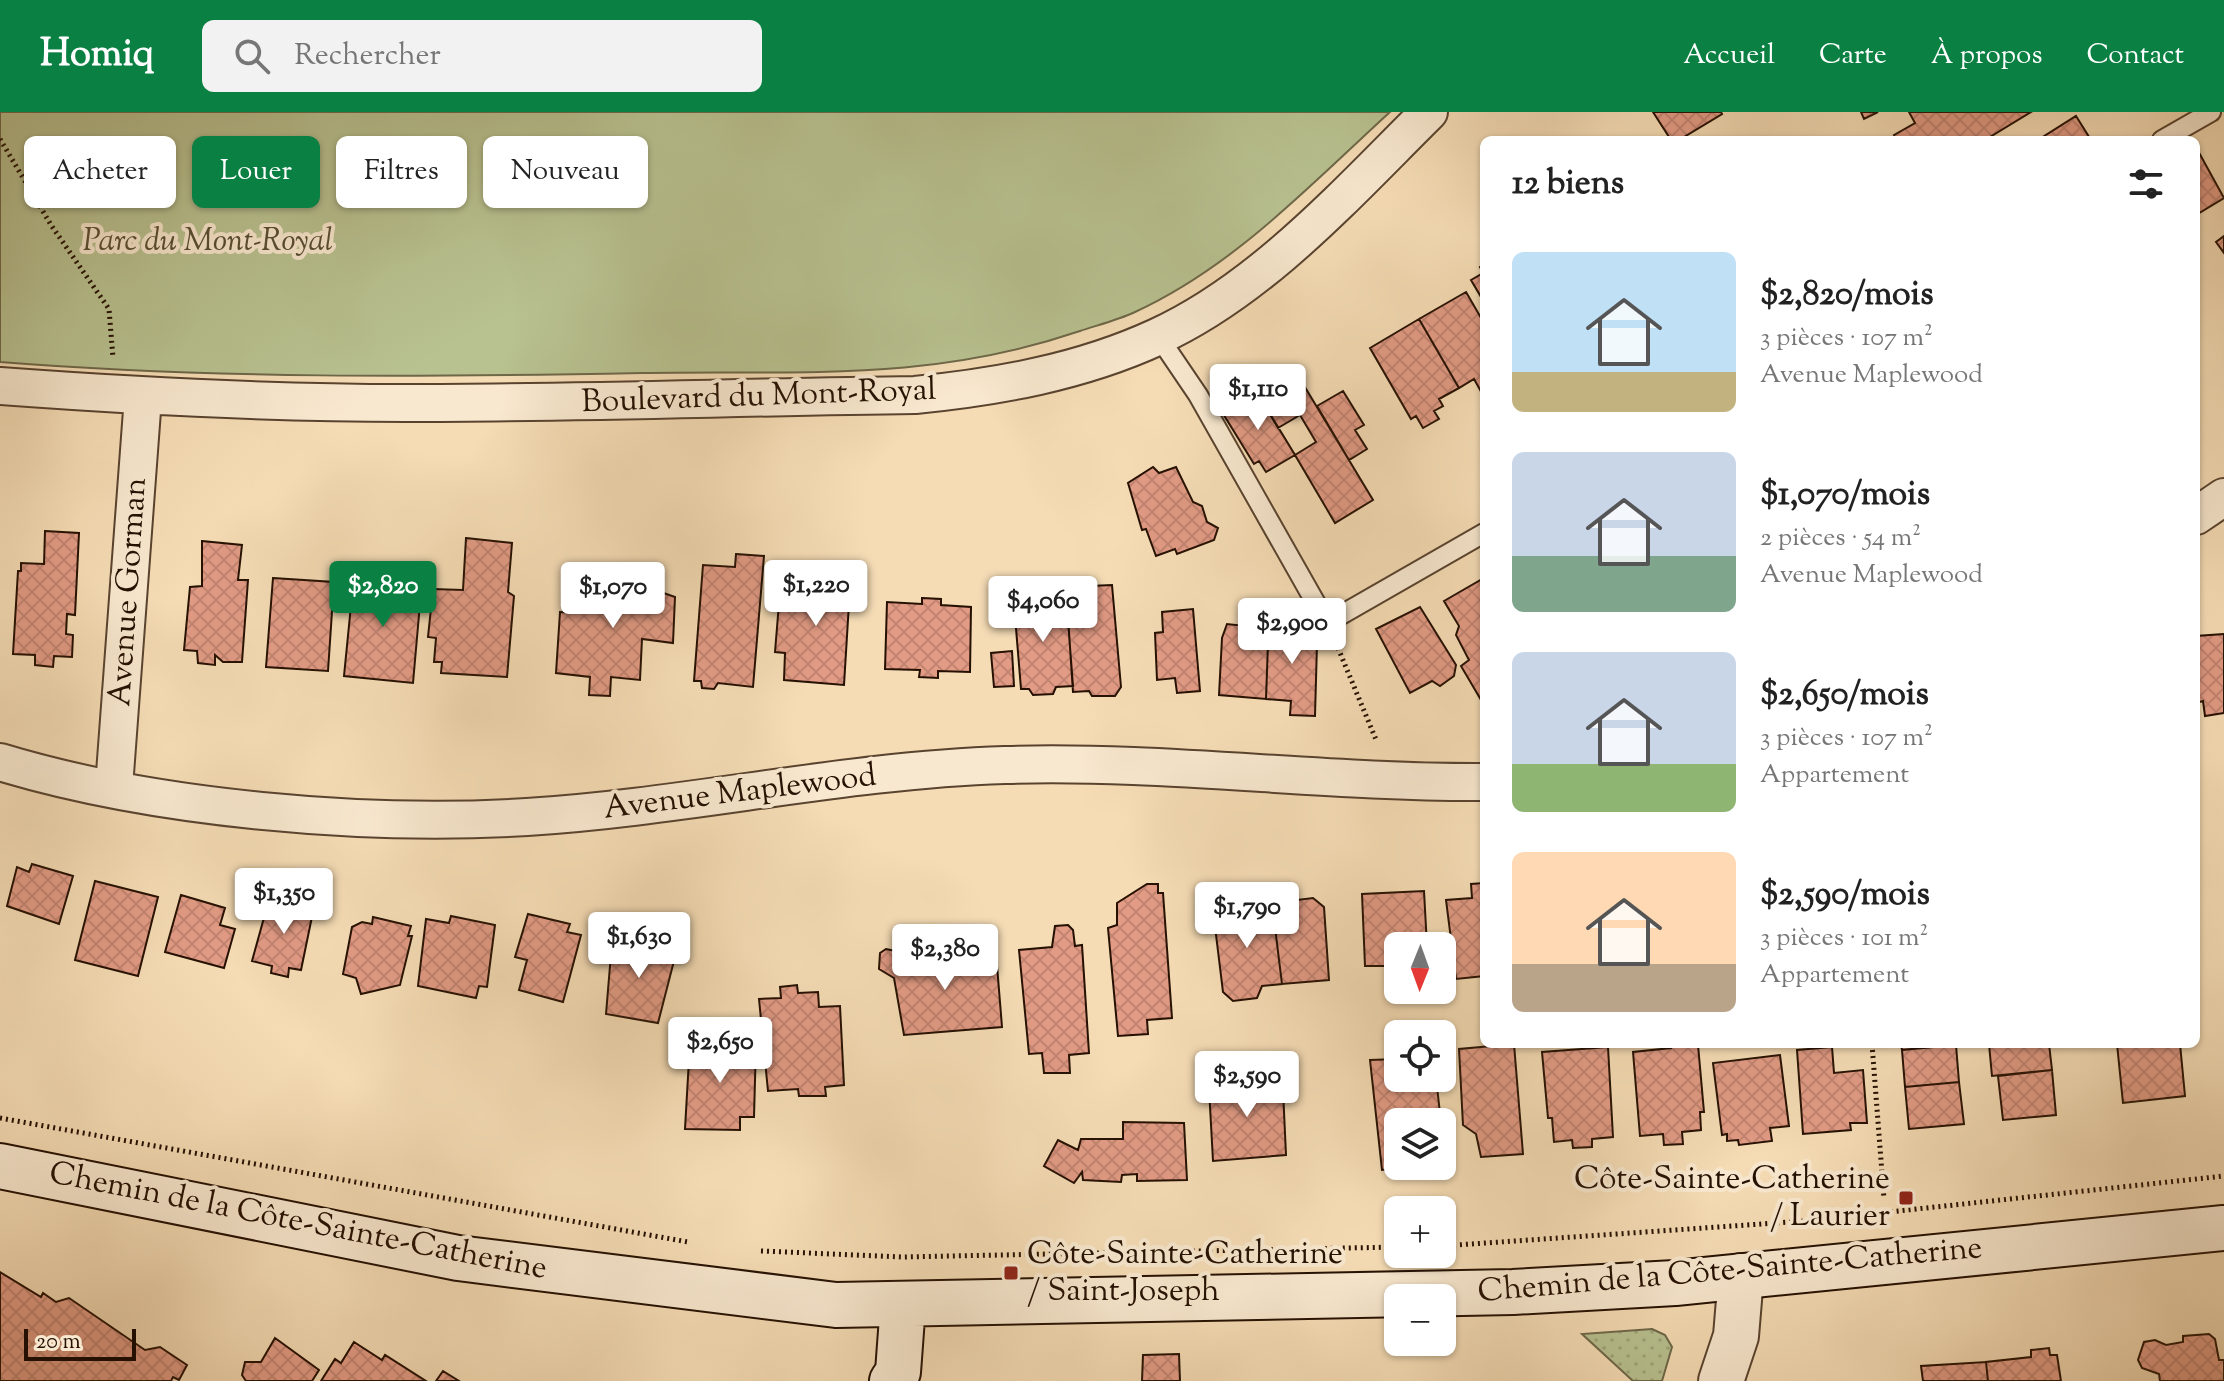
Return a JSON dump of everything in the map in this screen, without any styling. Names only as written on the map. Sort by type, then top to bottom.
[{"type":"main road","name":"Chemin de la Côte-Sainte-Catherine","points":[[0,1166],[458,1258],[817,1303],[1513,1292],[1741,1276],[2224,1228]]},
{"type":"main road","points":[[1721,1381],[1736,1336],[1741,1276]]},
{"type":"main road","points":[[892,1381],[898,1372],[903,1304]]},
{"type":"street","name":"Boulevard du Mont-Royal","points":[[0,386],[143,397],[418,403],[915,395],[970,390],[1053,374],[1158,336],[1220,298],[1304,235],[1429,112]]},
{"type":"street","name":"Avenue Gorman","points":[[114,787],[143,397]]},
{"type":"street","points":[[2200,513],[2224,497]]},
{"type":"street","name":"Avenue Maplewood","points":[[0,762],[49,777],[258,809],[388,818],[527,817],[1006,765],[1396,782],[1480,782]]},
{"type":"lane","points":[[2169,136],[2211,112]]},
{"type":"lane","points":[[1158,336],[1198,395],[1327,623],[1480,535]]},
{"type":"path","points":[[0,139],[51,225],[109,309],[114,371]]},
{"type":"path","points":[[1327,623],[1381,750]]},
{"type":"path","points":[[1872,1048],[1884,1199]]},
{"type":"path","name":"Chemin de la Côte-Sainte-Catherine","points":[[0,1118],[507,1212],[695,1243]]},
{"type":"path","name":"Chemin de la Côte-Sainte-Catherine","points":[[1456,1245],[1805,1221],[2224,1176]]},
{"type":"path","points":[[749,1250],[902,1257],[1384,1247]]},
{"type":"green space","name":"Parc du Mont-Royal","points":[[0,112],[1390,112],[1239,248],[1171,293],[1128,315],[1080,331],[1024,348],[969,359],[916,366],[809,372],[401,376],[241,374],[0,362]]},
{"type":"green space","points":[[1652,1329],[1665,1335],[1672,1347],[1662,1381],[1633,1381],[1582,1334]]},
{"type":"building","points":[[1653,112],[1722,114],[1686,136],[1668,136]]},
{"type":"building","points":[[1861,112],[1878,112],[1864,119]]},
{"type":"building","points":[[1909,112],[2031,112],[1992,136],[1895,136],[1915,123]]},
{"type":"building","points":[[2076,116],[2088,136],[2044,136]]},
{"type":"building","points":[[2200,154],[2224,198],[2200,213]]},
{"type":"building","points":[[2224,236],[2224,253],[2216,242]]},
{"type":"building","points":[[1480,275],[1480,295],[1471,280]]},
{"type":"building","points":[[1466,292],[1480,316],[1480,390],[1474,379],[1459,388],[1419,319]]},
{"type":"building","points":[[1419,319],[1459,388],[1439,399],[1443,406],[1434,411],[1439,419],[1423,428],[1416,416],[1411,419],[1370,348]]},
{"type":"building","points":[[1294,369],[1373,500],[1335,523],[1295,455],[1316,442],[1300,415],[1278,428],[1256,391]]},
{"type":"building","points":[[1256,391],[1295,455],[1266,472],[1259,461],[1254,464],[1222,412]]},
{"type":"building","points":[[1343,391],[1364,425],[1355,430],[1367,449],[1349,460],[1317,406]]},
{"type":"building","points":[[1153,467],[1159,473],[1176,467],[1193,502],[1202,506],[1207,522],[1218,528],[1214,540],[1177,554],[1175,549],[1156,556],[1146,529],[1142,530],[1128,483]]},
{"type":"building","points":[[45,531],[79,533],[75,615],[67,614],[66,634],[73,635],[72,657],[54,656],[53,667],[35,665],[35,655],[13,654],[18,571],[21,571],[21,563],[44,564]]},
{"type":"building","points":[[466,538],[512,543],[508,592],[514,596],[507,677],[441,673],[442,662],[434,662],[436,638],[428,637],[433,589],[463,590]]},
{"type":"building","points":[[202,541],[242,545],[238,580],[248,580],[242,662],[223,662],[215,655],[215,665],[198,663],[197,651],[184,650],[190,587],[202,586]]},
{"type":"building","points":[[736,554],[764,556],[753,687],[718,683],[714,689],[702,688],[701,681],[694,681],[703,565],[735,567]]},
{"type":"building","points":[[807,563],[840,564],[840,586],[850,587],[844,685],[784,680],[785,653],[775,652],[779,603],[800,598],[800,578],[803,572],[807,572]]},
{"type":"building","points":[[599,570],[645,572],[643,595],[658,591],[675,597],[673,643],[642,639],[640,680],[611,677],[610,696],[589,695],[590,677],[556,673],[560,612],[580,613],[585,599],[596,596]]},
{"type":"building","points":[[354,575],[422,581],[413,683],[344,676]]},
{"type":"building","points":[[273,578],[334,582],[328,671],[266,667]]},
{"type":"building","points":[[1480,580],[1480,698],[1461,666],[1469,660],[1456,635],[1459,626],[1444,601]]},
{"type":"building","points":[[1112,585],[1121,687],[1115,696],[1092,696],[1089,691],[1073,692],[1066,587]]},
{"type":"building","points":[[1052,591],[1055,608],[1067,608],[1073,686],[1056,687],[1053,694],[1033,695],[1029,689],[1021,689],[1015,616],[1019,594]]},
{"type":"building","points":[[922,598],[941,599],[941,605],[971,607],[970,672],[938,671],[938,678],[919,677],[920,670],[885,669],[887,602],[922,604]]},
{"type":"building","points":[[1420,607],[1456,665],[1454,676],[1440,686],[1432,681],[1410,693],[1376,629]]},
{"type":"building","points":[[1193,609],[1200,691],[1177,693],[1175,678],[1157,680],[1155,633],[1163,632],[1162,612]]},
{"type":"building","points":[[1245,613],[1269,616],[1266,699],[1219,695],[1222,638],[1227,624],[1245,626]]},
{"type":"building","points":[[1269,616],[1295,617],[1295,629],[1312,631],[1317,644],[1315,716],[1290,715],[1291,701],[1266,699]]},
{"type":"building","points":[[2224,634],[2224,713],[2205,716],[2203,701],[2200,702],[2200,636]]},
{"type":"building","points":[[1012,651],[1014,686],[994,687],[991,653]]},
{"type":"building","points":[[32,864],[73,876],[59,924],[7,906],[17,867],[29,872]]},
{"type":"building","points":[[95,881],[158,897],[138,976],[75,960]]},
{"type":"building","points":[[1480,883],[1480,976],[1456,979],[1456,932],[1450,932],[1446,900],[1472,898],[1471,884]]},
{"type":"building","points":[[1147,884],[1158,884],[1158,893],[1163,893],[1172,1018],[1147,1020],[1148,1034],[1118,1036],[1108,928],[1117,925],[1117,903]]},
{"type":"building","points":[[1424,891],[1426,932],[1384,932],[1384,966],[1365,966],[1362,894]]},
{"type":"building","points":[[181,895],[225,908],[220,925],[235,929],[224,968],[165,952]]},
{"type":"building","points":[[270,896],[314,907],[301,970],[289,968],[288,977],[271,973],[272,966],[252,961]]},
{"type":"building","points":[[1313,898],[1324,907],[1329,980],[1282,984],[1272,903]]},
{"type":"building","points":[[1272,903],[1282,984],[1262,986],[1257,998],[1233,1001],[1223,992],[1213,910]]},
{"type":"building","points":[[528,914],[570,924],[567,932],[581,935],[563,1002],[519,990],[527,960],[515,957]]},
{"type":"building","points":[[451,916],[495,925],[487,987],[479,986],[476,998],[418,986],[426,919],[449,923]]},
{"type":"building","points":[[373,917],[411,926],[408,936],[412,936],[400,985],[361,994],[356,978],[343,974],[352,927],[362,922],[372,924]]},
{"type":"building","points":[[1068,925],[1073,930],[1075,946],[1082,945],[1089,1053],[1069,1055],[1070,1073],[1044,1073],[1042,1053],[1029,1054],[1019,950],[1052,947],[1055,926]]},
{"type":"building","points":[[612,942],[659,945],[676,953],[658,1023],[606,1014]]},
{"type":"building","points":[[886,949],[900,952],[908,962],[996,953],[1002,1027],[904,1035],[894,978],[879,969],[880,953]]},
{"type":"building","points":[[797,985],[798,993],[818,992],[819,1007],[840,1006],[844,1085],[825,1087],[826,1096],[799,1096],[798,1089],[768,1091],[759,999],[781,998],[780,987]]},
{"type":"building","points":[[690,1042],[756,1044],[754,1117],[740,1117],[740,1130],[685,1129]]},
{"type":"building","points":[[1514,1048],[1523,1154],[1481,1157],[1476,1134],[1463,1125],[1459,1049]]},
{"type":"building","points":[[1608,1048],[1613,1137],[1592,1139],[1592,1147],[1573,1148],[1572,1140],[1554,1142],[1552,1118],[1548,1118],[1542,1052]]},
{"type":"building","points":[[1698,1048],[1704,1112],[1700,1112],[1701,1130],[1682,1132],[1683,1144],[1664,1145],[1663,1134],[1640,1136],[1633,1052]]},
{"type":"building","points":[[1832,1048],[1834,1073],[1863,1070],[1867,1123],[1850,1123],[1851,1130],[1803,1134],[1797,1050]]},
{"type":"building","points":[[1956,1048],[1959,1082],[1905,1087],[1902,1050]]},
{"type":"building","points":[[1989,1048],[2049,1048],[2052,1070],[1992,1076]]},
{"type":"building","points":[[2117,1048],[2180,1048],[2185,1096],[2123,1103]]},
{"type":"building","points":[[1780,1055],[1789,1126],[1770,1128],[1772,1141],[1739,1145],[1738,1140],[1727,1141],[1727,1134],[1722,1135],[1713,1063]]},
{"type":"building","points":[[1370,1060],[1384,1060],[1384,1092],[1438,1092],[1439,1108],[1384,1108],[1384,1170],[1382,1170]]},
{"type":"building","points":[[2052,1070],[2056,1115],[2003,1120],[1998,1076]]},
{"type":"building","points":[[1270,1078],[1283,1090],[1286,1155],[1213,1161],[1209,1088],[1221,1081]]},
{"type":"building","points":[[1959,1082],[1964,1124],[1909,1129],[1905,1087]]},
{"type":"building","points":[[1123,1122],[1184,1123],[1187,1180],[1137,1181],[1137,1174],[1122,1175],[1121,1182],[1083,1180],[1082,1172],[1074,1183],[1044,1166],[1058,1140],[1078,1150],[1081,1139],[1123,1139]]},
{"type":"building","points":[[0,1272],[41,1297],[43,1293],[56,1302],[69,1298],[145,1350],[160,1347],[187,1365],[179,1380],[173,1377],[171,1381],[0,1381]]},
{"type":"building","points":[[2209,1334],[2215,1339],[2219,1360],[2224,1360],[2224,1381],[2160,1381],[2159,1374],[2142,1368],[2138,1360],[2144,1342],[2155,1340],[2166,1345],[2183,1342],[2183,1336]]},
{"type":"building","points":[[275,1338],[319,1370],[312,1381],[246,1381],[242,1375],[245,1362],[261,1362]]},
{"type":"building","points":[[354,1342],[382,1360],[385,1355],[426,1381],[321,1381],[335,1359],[341,1363]]},
{"type":"building","points":[[2049,1348],[2050,1355],[2057,1355],[2061,1381],[1988,1381],[1986,1362],[2031,1357],[2031,1350]]},
{"type":"building","points":[[1179,1354],[1180,1381],[1142,1381],[1143,1355]]},
{"type":"building","points":[[1986,1362],[1988,1381],[1923,1381],[1921,1366]]},
{"type":"building","points":[[443,1371],[459,1381],[436,1381]]},
{"type":"place","name":"Côte-Sainte-Catherine / Laurier","points":[[1906,1198]]},
{"type":"place","name":"Côte-Sainte-Catherine / Saint-Joseph","points":[[1011,1273]]}]
